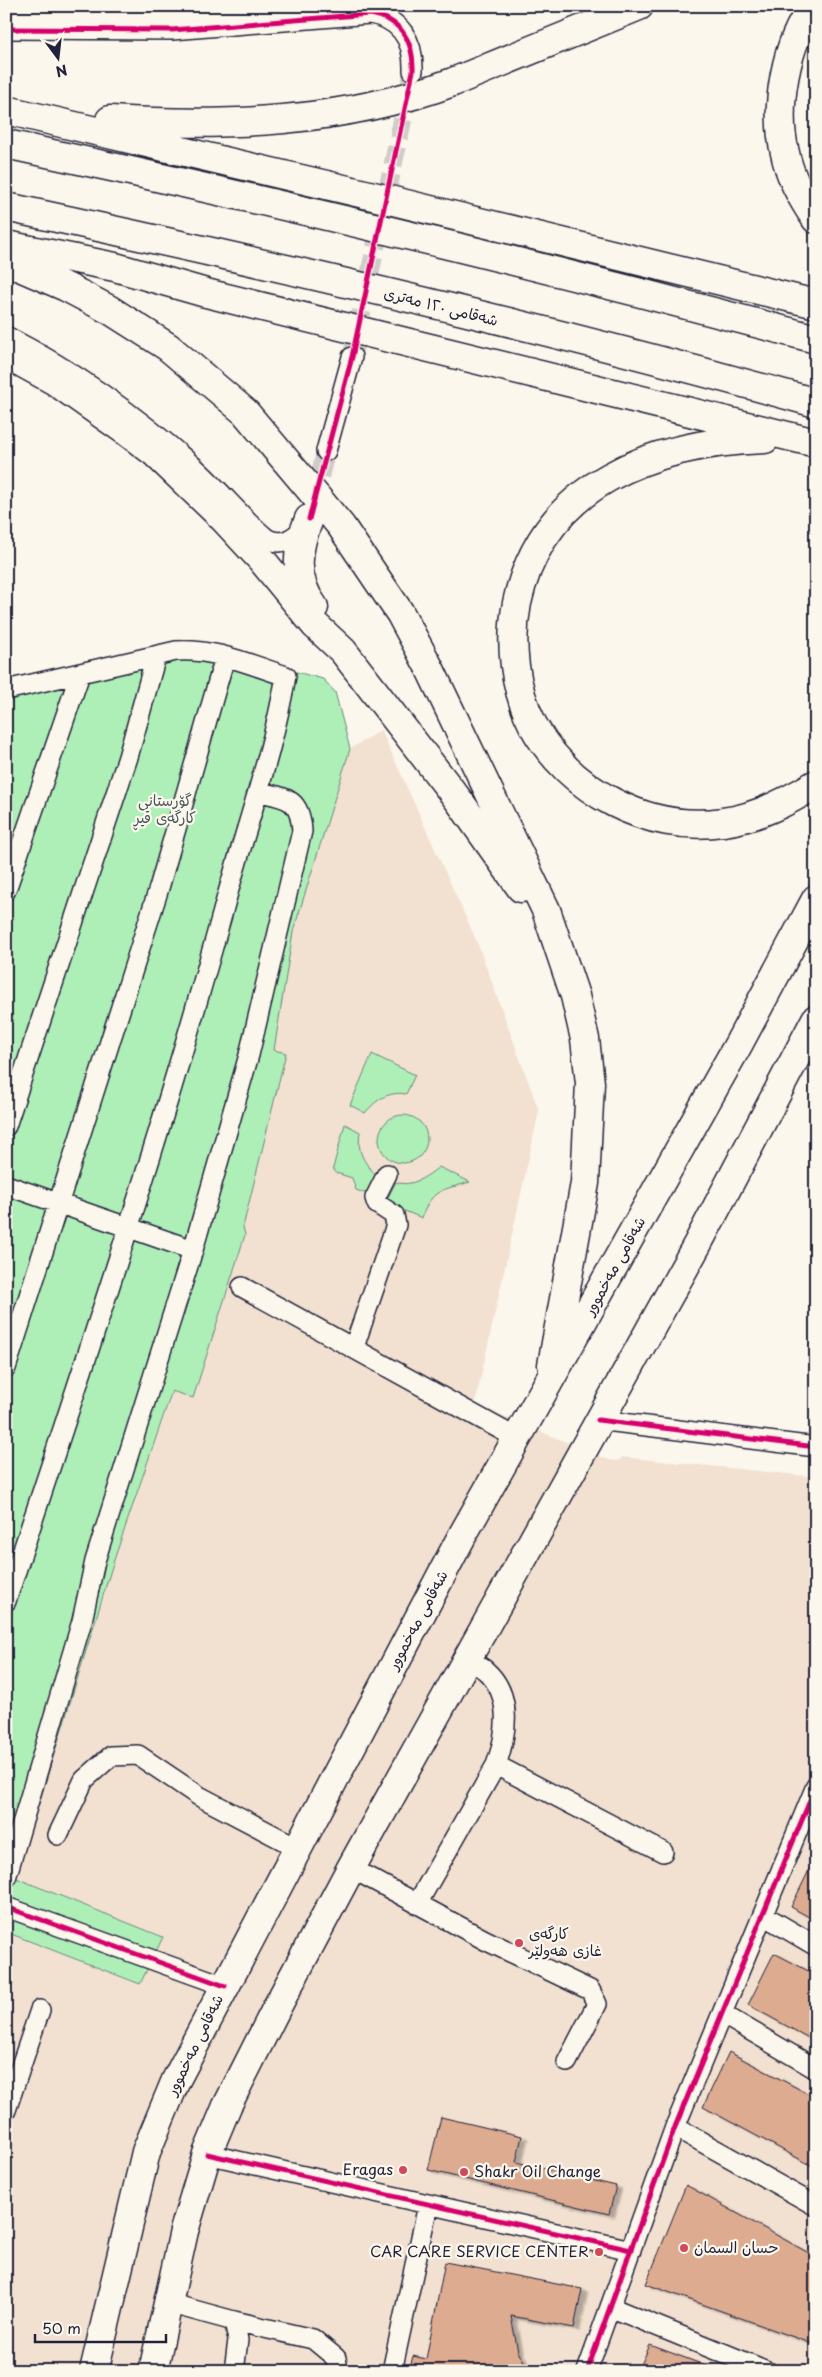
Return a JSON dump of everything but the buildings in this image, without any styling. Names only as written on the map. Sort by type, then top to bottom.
[{"type":"highway","points":[[6,12],[146,15],[293,6]]},
{"type":"highway","points":[[33,115],[168,123],[265,121],[367,107],[425,92],[452,82],[638,6]]},
{"type":"highway","points":[[814,6],[802,21],[788,62],[781,104],[784,153],[799,195],[816,219]]},
{"type":"highway","points":[[6,110],[816,304]]},
{"type":"highway","points":[[6,144],[391,231],[665,299],[816,339]]},
{"type":"highway","name":"شەقامی ١٢٠ مەتری","points":[[6,207],[232,257],[576,339],[816,403]]},
{"type":"highway","points":[[6,245],[115,267],[206,293],[805,440]]},
{"type":"highway","points":[[6,261],[66,287],[110,310],[168,347],[245,412],[342,526],[396,605],[429,667],[541,897],[575,996],[585,1039],[590,1083],[585,1182],[549,1385]]},
{"type":"highway","points":[[6,354],[71,391],[154,452],[224,519],[315,625],[343,652]]},
{"type":"highway","points":[[805,440],[714,442],[666,452],[622,469],[583,493],[551,527],[538,546],[528,567],[520,589],[515,612],[514,658],[524,703],[533,724],[551,752],[571,773],[599,794],[628,810],[657,819],[689,823],[722,822],[755,815],[778,805],[816,784]]},
{"type":"highway","points":[[308,523],[297,568],[305,596],[323,619],[343,652],[501,858],[535,910],[566,970]]},
{"type":"highway","name":"شەقامی مەخموور","points":[[94,2371],[146,2152],[176,2080],[462,1536],[549,1385],[738,1045],[816,899]]},
{"type":"highway","points":[[153,2371],[184,2230],[207,2154],[227,2106],[351,1868],[598,1420],[697,1245],[816,1019]]},
{"type":"street","points":[[6,28],[60,31],[172,30],[219,28],[370,14],[388,20],[405,33],[414,56],[413,71]]},
{"type":"street","points":[[6,336],[47,357],[135,417],[195,467],[266,538],[274,543],[285,542],[308,523]]},
{"type":"street","points":[[326,451],[352,357]]},
{"type":"street","points":[[6,690],[190,650],[226,658],[286,676],[277,727],[259,792],[232,876],[195,1013],[129,1228],[6,1601]]},
{"type":"street","points":[[6,1126],[128,757],[156,656]]},
{"type":"street","points":[[6,1368],[159,888],[226,658]]},
{"type":"street","points":[[6,890],[80,674]]},
{"type":"street","points":[[6,1878],[82,1622],[95,1561],[193,1250],[249,1055],[302,831],[301,817],[296,806],[288,798],[259,792]]},
{"type":"street","points":[[354,1347],[396,1225],[394,1216],[377,1204],[375,1198],[387,1174]]},
{"type":"street","points":[[6,1185],[193,1250]]},
{"type":"street","points":[[242,1287],[518,1439]]},
{"type":"street","points":[[598,1420],[816,1447]]},
{"type":"street","points":[[417,1904],[496,1765],[504,1743],[504,1699],[486,1671],[466,1659]]},
{"type":"street","points":[[58,1835],[84,1780],[110,1756],[138,1755],[199,1796],[298,1848]]},
{"type":"street","points":[[496,1765],[663,1852]]},
{"type":"street","points":[[587,2371],[675,2127],[763,1915],[809,1825],[816,1786]]},
{"type":"street","points":[[351,1868],[485,1940],[590,1990],[597,2004],[567,2062]]},
{"type":"street","points":[[6,1907],[225,1986]]},
{"type":"street","points":[[763,1915],[816,1946]]},
{"type":"street","points":[[6,2110],[40,2010]]},
{"type":"street","points":[[722,2014],[816,2068]]},
{"type":"street","points":[[675,2127],[816,2206]]},
{"type":"street","points":[[207,2154],[631,2250]]},
{"type":"street","points":[[392,2371],[428,2205]]},
{"type":"street","points":[[168,2303],[234,2321],[313,2339],[336,2358],[338,2371]]},
{"type":"street","points":[[610,2307],[767,2371]]},
{"type":"street","points":[[234,2321],[238,2340],[234,2371]]},
{"type":"shaded area","points":[[381,730],[477,942],[539,1111],[475,1404],[609,1460],[619,1461],[622,1457],[816,1477],[816,2371],[6,2371],[6,1932],[139,1984],[163,1937],[16,1878],[114,1560],[173,1391],[193,1398],[245,1235],[243,1227],[286,1053],[274,1050],[293,932],[350,749]]},
{"type":"green space","name":"گۆڕستانی کارگەی قیڕ","points":[[178,645],[194,645],[323,679],[335,692],[350,749],[293,932],[274,1050],[286,1053],[243,1227],[245,1235],[193,1398],[172,1391],[114,1560],[16,1878],[163,1937],[140,1984],[6,1932],[6,680]]},
{"type":"green space","points":[[372,1054],[415,1075],[406,1094],[400,1093],[383,1097],[365,1113],[350,1105]]},
{"type":"green space","points":[[403,1115],[412,1117],[420,1122],[425,1130],[427,1139],[425,1148],[420,1156],[412,1161],[403,1163],[394,1161],[386,1156],[381,1148],[379,1139],[381,1130],[386,1122],[394,1117]]},
{"type":"green space","points":[[345,1124],[360,1132],[360,1151],[376,1175],[370,1195],[356,1190],[352,1178],[336,1173],[333,1168]]},
{"type":"green space","points":[[439,1167],[470,1182],[446,1189],[434,1196],[422,1218],[385,1203],[396,1182],[413,1182]]},
{"type":"tunnel","points":[[352,357],[413,71]]},
{"type":"tunnel","points":[[313,503],[326,451]]},
{"type":"cycle path","points":[[6,29],[172,30],[370,14],[390,21],[404,33],[411,50],[413,71],[352,357],[309,519]]},
{"type":"cycle path","points":[[598,1420],[816,1447]]},
{"type":"cycle path","points":[[587,2371],[675,2127],[816,1786]]},
{"type":"cycle path","points":[[6,1907],[225,1986]]},
{"type":"cycle path","points":[[207,2154],[631,2250]]},
{"type":"place","name":"کارگەی غازی هەولێر","points":[[519,1943]]},
{"type":"place","name":"Eragas","points":[[403,2170]]},
{"type":"place","name":"Shakr Oil Change","points":[[464,2172]]},
{"type":"place","name":"حسان السمان","points":[[684,2248]]},
{"type":"place","name":"CAR CARE SERVICE CENTER","points":[[599,2252]]}]
